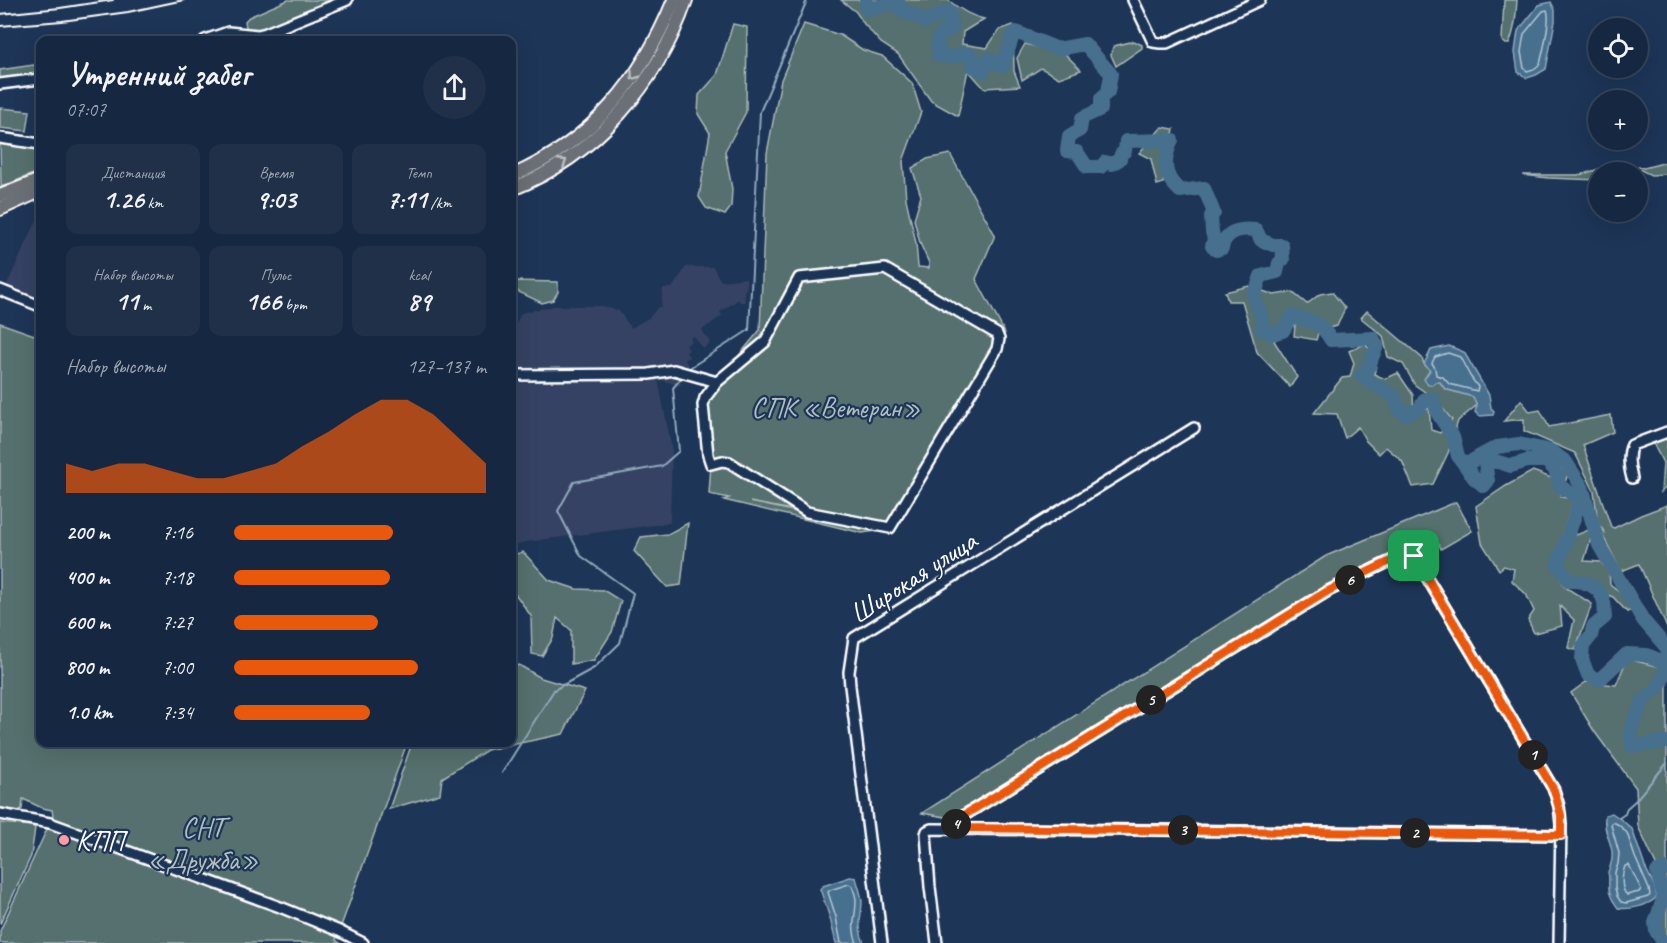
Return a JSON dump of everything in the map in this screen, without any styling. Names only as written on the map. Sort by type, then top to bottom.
[{"type":"main road","points":[[516,174],[565,147],[585,132],[617,101],[638,71],[659,34],[674,0]]},
{"type":"main road","points":[[516,187],[536,179],[573,156],[620,114],[638,92],[661,56],[672,36],[686,0]]},
{"type":"main road","points":[[0,209],[4,200],[36,182]]},
{"type":"main road","points":[[4,200],[36,193]]},
{"type":"street","points":[[216,36],[228,32],[258,35],[266,33],[347,0]]},
{"type":"street","points":[[1133,0],[1153,42],[1160,44],[1206,26],[1260,0]]},
{"type":"street","points":[[0,84],[36,80]]},
{"type":"street","points":[[0,138],[36,143]]},
{"type":"street","points":[[885,269],[997,334],[999,339],[997,349],[890,528],[807,512],[729,462],[711,464],[703,405],[717,381],[765,342],[799,278],[885,269]]},
{"type":"street","points":[[0,290],[36,304]]},
{"type":"street","points":[[516,375],[649,374],[674,370],[717,381]]},
{"type":"street","name":"Широкая улица","points":[[882,943],[850,686],[849,672],[854,638],[1194,428]]},
{"type":"street","points":[[1632,478],[1628,466],[1632,445],[1667,432]]},
{"type":"street","points":[[956,828],[958,819],[1328,591],[1403,555],[1410,554],[1414,556],[1554,790],[1561,815],[1559,943]]},
{"type":"street","points":[[0,814],[50,823],[284,909],[363,943]]},
{"type":"street","points":[[938,943],[932,905],[926,834],[932,829],[1561,835]]},
{"type":"shaded area","points":[[36,222],[36,310],[1,297]]},
{"type":"shaded area","points":[[686,267],[713,267],[721,281],[746,278],[747,286],[744,292],[745,302],[739,302],[739,299],[720,312],[722,316],[702,330],[710,343],[703,349],[694,336],[690,338],[692,341],[686,345],[689,357],[685,360],[689,366],[683,372],[680,386],[658,379],[672,450],[670,523],[516,545],[516,324],[521,313],[554,306],[602,306],[619,311],[631,328],[650,317],[658,307],[661,307],[663,288],[672,288]]},
{"type":"green space","points":[[288,0],[331,0],[316,9],[264,29],[255,30],[246,27],[245,21],[249,17]]},
{"type":"green space","points":[[841,0],[948,0],[965,12],[984,19],[963,32],[962,44],[987,48],[999,30],[1013,25],[1014,71],[1020,86],[984,88],[968,70],[958,116],[931,101],[898,54],[881,43],[856,12]]},
{"type":"green space","points":[[1504,0],[1517,0],[1514,28],[1509,44],[1502,41]]},
{"type":"green space","points":[[733,24],[747,27],[746,112],[725,151],[732,189],[731,207],[725,215],[706,208],[699,197],[710,133],[698,114],[699,95],[717,75]]},
{"type":"green space","name":"СПК «Ветеран»","points":[[804,24],[840,35],[863,50],[882,56],[912,83],[921,112],[903,161],[906,199],[916,243],[918,267],[929,268],[929,263],[920,243],[914,219],[921,196],[912,168],[927,159],[950,154],[995,235],[976,279],[1005,333],[890,528],[750,502],[869,527],[876,531],[862,533],[724,500],[729,498],[709,494],[711,464],[705,398],[760,330],[767,153],[781,80]]},
{"type":"green space","points":[[1134,41],[1142,45],[1142,48],[1116,66],[1111,55],[1114,46]]},
{"type":"green space","points":[[1025,44],[1065,54],[1081,70],[1059,78],[1041,68],[1022,80],[1017,58]]},
{"type":"green space","points":[[36,65],[36,78],[0,82],[0,70]]},
{"type":"green space","points":[[0,108],[30,111],[27,131],[0,128]]},
{"type":"green space","points":[[1162,127],[1174,129],[1163,183],[1157,185],[1151,159],[1139,153]]},
{"type":"green space","points":[[0,144],[36,149],[36,173],[1,187]]},
{"type":"green space","points":[[1667,162],[1667,174],[1651,175],[1648,174],[1648,167]]},
{"type":"green space","points":[[1588,172],[1588,180],[1523,175],[1580,175]]},
{"type":"green space","points":[[516,281],[558,282],[558,292],[553,300],[542,303],[516,290]]},
{"type":"green space","points":[[1249,286],[1274,295],[1292,292],[1307,304],[1320,294],[1332,292],[1345,308],[1337,326],[1319,330],[1316,340],[1294,336],[1295,325],[1274,341],[1297,377],[1290,387],[1257,352],[1242,301],[1228,301],[1225,292]]},
{"type":"green space","points":[[1367,311],[1422,358],[1430,370],[1427,377],[1440,382],[1445,389],[1474,397],[1477,405],[1458,421],[1448,453],[1433,484],[1413,487],[1402,461],[1386,447],[1379,454],[1366,441],[1358,427],[1345,438],[1337,414],[1314,413],[1342,378],[1350,377],[1354,363],[1349,351],[1365,344],[1378,358],[1374,374],[1385,379],[1398,373],[1413,395],[1414,416],[1429,408],[1431,430],[1440,433],[1452,420],[1435,399],[1415,385],[1403,364],[1388,357],[1383,336],[1361,318]]},
{"type":"green space","name":"СНТ «Дружба»","points":[[0,323],[36,336],[36,747],[406,747],[336,940],[340,943],[0,943],[0,931],[53,816],[52,810],[23,799],[22,809],[18,811],[0,808]]},
{"type":"green space","points":[[1521,400],[1530,412],[1540,410],[1549,427],[1611,415],[1613,432],[1583,445],[1611,527],[1614,528],[1667,505],[1667,628],[1639,564],[1621,571],[1602,534],[1605,533],[1598,523],[1594,491],[1575,453],[1524,431],[1524,419],[1504,421]]},
{"type":"green space","points":[[1667,437],[1667,486],[1661,492],[1663,463],[1651,439]]},
{"type":"green space","points":[[1552,457],[1568,474],[1560,497],[1574,499],[1552,565],[1565,587],[1592,604],[1575,650],[1568,648],[1574,620],[1560,606],[1562,626],[1534,633],[1528,620],[1534,611],[1526,594],[1512,581],[1514,569],[1504,566],[1499,570],[1482,543],[1476,506],[1533,471],[1551,478]]},
{"type":"green space","points":[[1456,502],[1472,531],[1441,549],[1437,541],[1433,542],[1430,537],[1423,541],[1434,553],[1421,560],[1406,540],[1400,542],[1404,550],[1334,582],[957,813],[955,810],[949,814],[951,818],[922,813],[1326,556]]},
{"type":"green space","points":[[688,523],[681,585],[667,587],[634,551],[641,537],[668,534]]},
{"type":"green space","points":[[1591,529],[1592,535],[1584,561],[1601,562],[1609,572],[1610,584],[1624,595],[1634,609],[1627,612],[1613,597],[1592,589],[1587,578],[1566,574],[1561,565],[1569,538]]},
{"type":"green space","points":[[523,552],[549,580],[576,589],[603,590],[621,601],[612,632],[594,660],[571,664],[571,630],[557,618],[553,638],[542,656],[532,654],[531,616],[516,595],[516,554]]},
{"type":"green space","points":[[1627,659],[1660,667],[1667,674],[1667,896],[1661,876],[1638,826],[1636,788],[1594,731],[1571,693],[1586,682],[1616,685]]},
{"type":"green space","points":[[519,665],[541,678],[585,691],[563,734],[516,744],[516,666]]},
{"type":"green space","points":[[411,747],[501,747],[487,750],[442,778],[440,794],[389,809]]},
{"type":"green space","points":[[0,823],[35,828],[31,856],[0,924]]},
{"type":"green space","points":[[1667,896],[1667,941],[1657,926]]},
{"type":"water","points":[[1551,2],[1555,10],[1555,21],[1546,69],[1527,78],[1518,72],[1515,52],[1518,31],[1539,5]]},
{"type":"water","points":[[1449,346],[1464,352],[1489,395],[1493,415],[1479,416],[1475,412],[1477,405],[1473,397],[1445,389],[1440,382],[1428,385],[1424,379],[1430,370],[1424,364],[1431,350]]},
{"type":"water","points":[[1612,813],[1632,829],[1645,867],[1655,887],[1657,897],[1639,907],[1618,908],[1610,894],[1608,872],[1612,849],[1606,830],[1605,815]]},
{"type":"water","points":[[850,877],[856,878],[861,897],[860,928],[864,943],[836,943],[820,889]]},
{"type":"waterway","points":[[687,372],[691,367],[749,330],[760,112],[807,0]]},
{"type":"waterway","points":[[866,0],[867,10],[898,1],[901,11],[917,16],[925,22],[949,11],[952,28],[938,38],[939,56],[955,57],[964,53],[973,56],[972,66],[983,71],[989,59],[1003,66],[1016,32],[1058,49],[1085,44],[1111,74],[1108,92],[1101,98],[1101,109],[1082,118],[1080,130],[1069,136],[1067,151],[1077,152],[1087,167],[1101,167],[1105,162],[1112,164],[1120,159],[1121,154],[1125,151],[1126,141],[1172,140],[1166,159],[1168,174],[1180,191],[1204,188],[1214,213],[1211,216],[1214,239],[1212,246],[1216,250],[1222,248],[1226,237],[1230,234],[1245,229],[1256,230],[1261,240],[1273,245],[1282,245],[1283,260],[1279,263],[1277,272],[1261,276],[1254,296],[1263,321],[1262,329],[1272,334],[1283,331],[1292,316],[1315,323],[1324,329],[1331,340],[1373,338],[1377,346],[1370,365],[1361,376],[1394,396],[1399,409],[1404,414],[1419,409],[1425,399],[1433,399],[1438,414],[1453,437],[1458,456],[1474,478],[1484,486],[1488,481],[1485,463],[1495,461],[1511,466],[1527,461],[1546,461],[1555,470],[1560,486],[1580,499],[1558,565],[1569,581],[1590,585],[1599,592],[1604,602],[1605,617],[1593,627],[1591,636],[1583,646],[1582,659],[1588,675],[1599,680],[1627,654],[1647,655],[1663,662],[1666,672],[1659,686],[1642,702],[1631,730],[1632,746],[1667,742]]},
{"type":"waterway","points":[[502,773],[554,690],[594,668],[620,643],[633,593],[581,556],[558,511],[574,482],[662,466],[679,451],[673,388],[683,376]]},
{"type":"waterway","points":[[1466,465],[1497,447],[1519,444],[1551,451],[1566,462],[1582,487],[1599,545],[1643,620],[1667,650]]},
{"type":"waterway","points":[[1619,818],[1625,814],[1627,808],[1667,763]]},
{"type":"waterway","points":[[1664,943],[1656,931],[1655,923],[1664,896],[1657,872],[1667,869]]},
{"type":"railway","points":[[0,14],[113,0]]},
{"type":"railway","points":[[0,26],[128,12],[184,0]]},
{"type":"place","name":"КПП","points":[[64,840]]},
{"type":"route","points":[[1407,553],[1414,556],[1554,790],[1561,815],[1561,835],[956,828],[958,819],[1328,591],[1407,553]]}]
